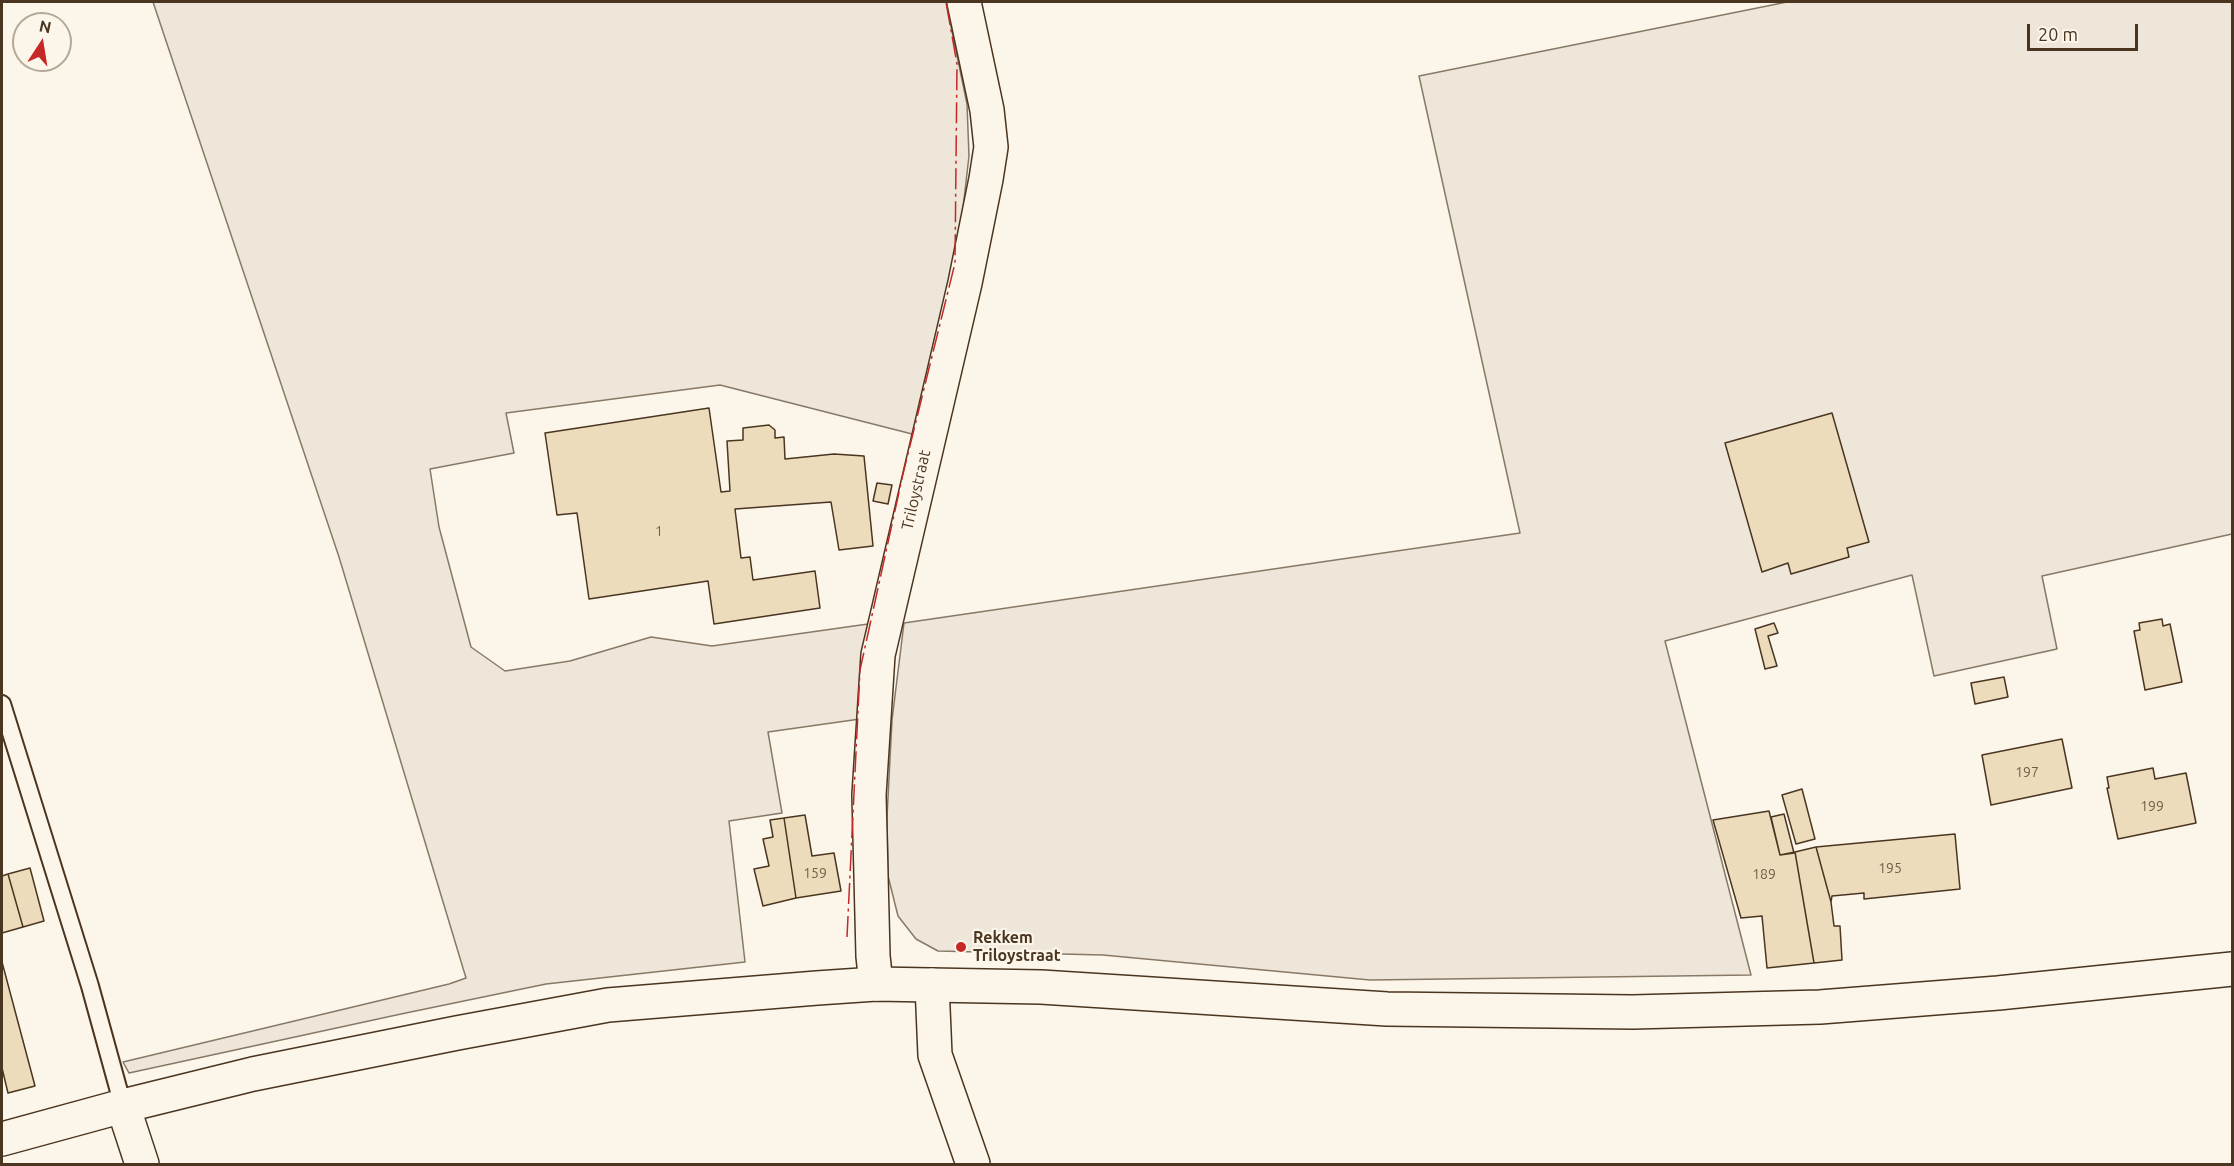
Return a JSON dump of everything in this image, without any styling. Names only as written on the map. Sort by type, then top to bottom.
[{"type":"main road","name":"Triloystraat","points":[[876,984],[872,946],[869,795],[878,655],[965,284],[986,179],[990,147],[987,110],[964,2]]},
{"type":"main road","points":[[2,1139],[253,1074],[609,1005],[876,984],[1053,988],[1387,1009],[1633,1012],[1820,1007],[1998,993],[2232,969]]},
{"type":"main road","points":[[932,985],[935,1055],[973,1164]]},
{"type":"main road","points":[[123,1106],[142,1164]]},
{"type":"lane","points":[[2,705],[90,986],[123,1106]]},
{"type":"shaded area","points":[[153,2],[946,2],[967,104],[969,156],[962,217],[916,435],[720,385],[506,413],[514,453],[430,469],[439,527],[471,647],[505,671],[570,661],[651,637],[712,646],[868,624],[860,719],[768,732],[782,813],[729,821],[745,962],[546,984],[129,1073],[123,1062],[466,978],[339,557]]},
{"type":"shaded area","points":[[1787,2],[2232,2],[2232,534],[2042,576],[2057,649],[1934,676],[1912,575],[1665,641],[1751,975],[1370,980],[1103,955],[938,951],[916,939],[898,916],[888,876],[887,817],[892,720],[904,623],[1520,533],[1419,76]]},
{"type":"building","points":[[709,408],[721,492],[730,491],[727,441],[743,440],[743,428],[769,425],[775,430],[775,438],[784,437],[785,459],[834,454],[864,456],[873,546],[839,550],[831,502],[735,509],[741,558],[750,557],[753,580],[815,571],[820,608],[714,624],[708,581],[589,599],[577,513],[557,515],[545,433]]},
{"type":"building","points":[[1832,413],[1869,542],[1847,548],[1849,557],[1791,574],[1788,563],[1762,572],[1725,443]]},
{"type":"building","points":[[877,483],[892,485],[888,504],[873,501]]},
{"type":"building","points":[[2162,619],[2163,626],[2170,624],[2182,682],[2145,690],[2134,631],[2140,630],[2139,623]]},
{"type":"building","points":[[1774,623],[1778,633],[1768,636],[1777,666],[1765,669],[1755,629]]},
{"type":"building","points":[[2004,677],[2008,697],[1975,704],[1971,683]]},
{"type":"building","points":[[2062,739],[2072,788],[1991,805],[1982,755]]},
{"type":"building","points":[[2153,768],[2155,779],[2186,773],[2196,823],[2118,839],[2107,788],[2109,788],[2107,777]]},
{"type":"building","points":[[1802,789],[1815,839],[1796,844],[1782,795]]},
{"type":"building","points":[[1769,811],[1780,855],[1795,852],[1814,963],[1767,968],[1762,916],[1741,918],[1713,820]]},
{"type":"building","points":[[1784,814],[1794,853],[1780,855],[1771,817]]},
{"type":"building","points":[[805,815],[812,856],[834,853],[841,891],[796,898],[784,818]]},
{"type":"building","points":[[784,818],[796,898],[763,906],[754,869],[769,866],[763,839],[773,837],[770,820]]},
{"type":"building","points":[[1955,834],[1960,889],[1864,899],[1864,893],[1832,896],[1831,902],[1816,847]]},
{"type":"building","points":[[1816,847],[1831,902],[1834,926],[1840,926],[1842,960],[1814,963],[1795,852]]},
{"type":"building","points":[[30,868],[44,921],[23,927],[8,874]]},
{"type":"building","points":[[8,874],[23,927],[2,933],[2,876]]},
{"type":"building","points":[[2,962],[35,1086],[8,1093],[2,1068]]},
{"type":"power","points":[[847,937],[860,670],[903,474],[955,263],[957,64],[946,2]]},
{"type":"place","name":"Rekkem Triloystraat","points":[[961,947]]}]
